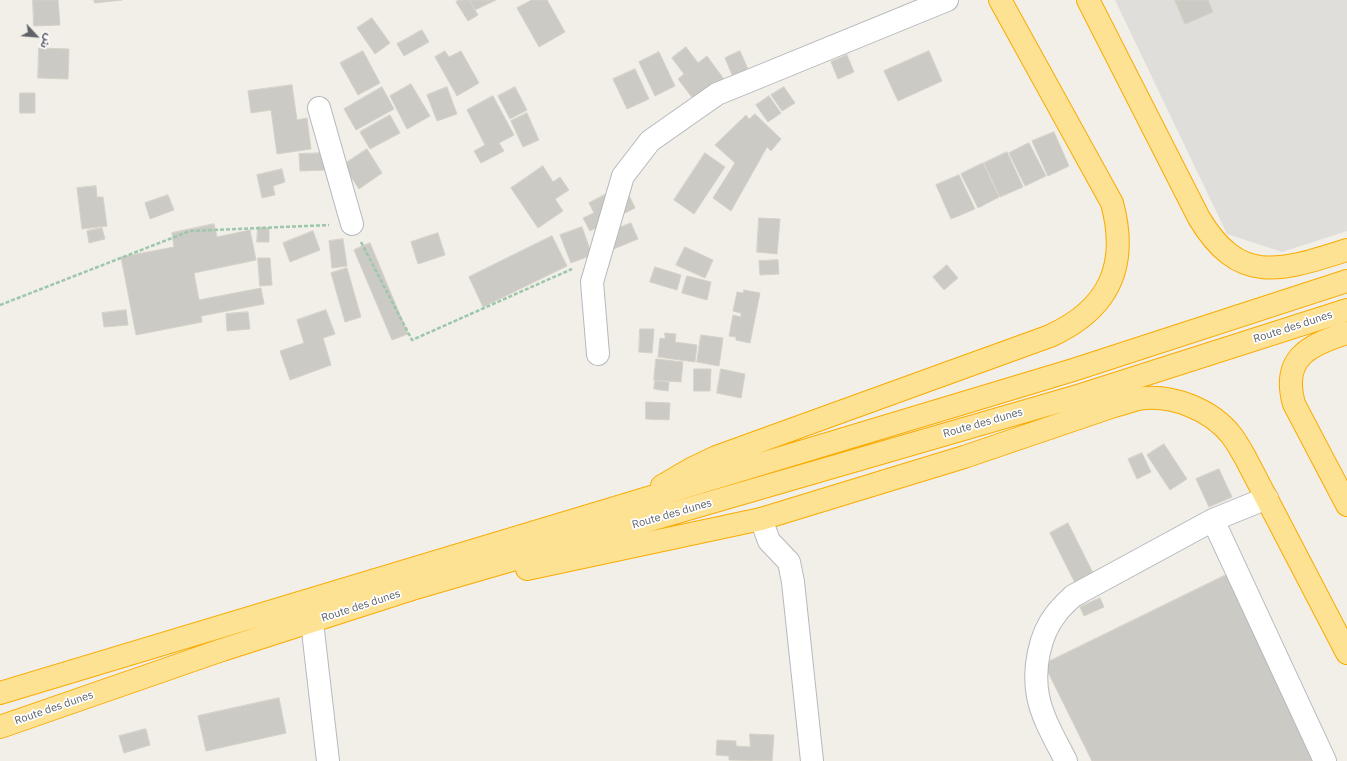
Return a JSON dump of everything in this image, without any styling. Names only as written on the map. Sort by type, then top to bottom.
[{"type":"highway","points":[[645,500],[668,482],[716,457],[1050,336],[1071,326],[1090,312],[1104,293],[1114,272],[1119,249],[1118,226],[1112,203],[1000,0]]},
{"type":"highway","points":[[1088,0],[1210,237],[1225,252],[1244,262],[1264,268],[1286,268],[1347,250]]},
{"type":"highway","points":[[0,693],[1073,370],[1347,281]]},
{"type":"highway","name":"Route des dunes","points":[[0,727],[222,650],[412,590],[1081,395],[1347,310]]},
{"type":"highway","points":[[1347,333],[1316,343],[1306,350],[1293,370],[1291,393],[1294,404],[1347,506]]},
{"type":"highway","points":[[412,590],[536,568],[761,519],[964,457],[1139,399],[1165,399],[1190,406],[1212,418],[1231,435],[1266,498],[1347,653]]},
{"type":"street","points":[[598,354],[592,282],[623,176],[650,141],[717,94],[947,0]]},
{"type":"street","points":[[319,108],[352,224]]},
{"type":"street","points":[[1066,761],[1047,722],[1038,696],[1037,667],[1042,638],[1055,614],[1073,596],[1213,520],[1266,498]]},
{"type":"street","points":[[761,519],[769,542],[789,562],[793,582],[812,761]]},
{"type":"street","points":[[1213,520],[1325,761]]},
{"type":"street","points":[[312,622],[328,761]]},
{"type":"path","points":[[0,305],[190,231],[352,224],[412,340],[599,257]]},
{"type":"shaded area","points":[[1115,0],[1347,0],[1347,231],[1282,252],[1227,234]]},
{"type":"building","points":[[33,0],[58,0],[60,25],[34,26]]},
{"type":"building","points":[[94,0],[122,0],[95,3]]},
{"type":"building","points":[[459,0],[469,0],[478,15],[468,21],[456,2]]},
{"type":"building","points":[[470,0],[496,0],[475,10]]},
{"type":"building","points":[[532,0],[547,0],[565,32],[539,47],[517,8]]},
{"type":"building","points":[[1175,0],[1208,0],[1213,12],[1185,24]]},
{"type":"building","points":[[372,18],[390,43],[375,54],[357,28]]},
{"type":"building","points":[[422,30],[429,42],[404,56],[397,44]]},
{"type":"building","points":[[686,47],[698,63],[707,56],[726,82],[697,104],[678,79],[684,74],[672,58]]},
{"type":"building","points":[[39,48],[69,49],[68,79],[38,78]]},
{"type":"building","points":[[363,51],[380,83],[358,95],[340,63]]},
{"type":"building","points":[[445,51],[449,57],[461,51],[479,83],[457,96],[435,57]]},
{"type":"building","points":[[740,51],[751,76],[735,82],[725,58]]},
{"type":"building","points":[[929,51],[942,81],[898,101],[884,71]]},
{"type":"building","points":[[659,52],[675,86],[655,96],[639,62]]},
{"type":"building","points":[[847,55],[854,72],[838,79],[831,62]]},
{"type":"building","points":[[635,69],[649,99],[627,109],[613,79]]},
{"type":"building","points":[[411,84],[430,116],[407,129],[390,96]]},
{"type":"building","points":[[292,85],[297,120],[307,118],[311,149],[277,154],[271,110],[251,113],[248,91]]},
{"type":"building","points":[[382,87],[394,109],[356,130],[344,109]]},
{"type":"building","points":[[447,87],[457,114],[437,121],[427,95]]},
{"type":"building","points":[[515,87],[527,110],[510,119],[498,96]]},
{"type":"building","points":[[784,87],[795,103],[782,111],[771,95]]},
{"type":"building","points":[[20,93],[35,93],[35,113],[20,113]]},
{"type":"building","points":[[493,96],[514,135],[499,143],[504,151],[481,163],[474,151],[485,145],[467,110]]},
{"type":"building","points":[[769,96],[781,113],[768,122],[756,105]]},
{"type":"building","points":[[527,113],[539,140],[523,147],[511,121]]},
{"type":"building","points":[[755,114],[781,139],[771,151],[767,147],[731,211],[713,198],[735,163],[715,145],[746,115],[749,119]]},
{"type":"building","points":[[390,115],[400,133],[370,149],[360,132]]},
{"type":"building","points":[[1054,132],[1069,166],[1048,176],[1032,141]]},
{"type":"building","points":[[1029,143],[1046,176],[1025,186],[1009,153]]},
{"type":"building","points":[[367,149],[382,173],[359,189],[343,165]]},
{"type":"building","points":[[1007,152],[1023,187],[1000,197],[984,163]]},
{"type":"building","points":[[325,153],[326,170],[300,171],[299,154]]},
{"type":"building","points":[[705,153],[725,167],[694,214],[674,200]]},
{"type":"building","points":[[983,163],[999,197],[978,208],[961,174]]},
{"type":"building","points":[[543,166],[553,182],[560,177],[569,190],[555,199],[563,211],[538,228],[511,188]]},
{"type":"building","points":[[282,169],[285,182],[273,186],[275,195],[262,198],[257,175]]},
{"type":"building","points":[[959,175],[975,209],[951,219],[936,185]]},
{"type":"building","points":[[624,185],[635,208],[590,231],[583,218],[594,213],[589,203]]},
{"type":"building","points":[[96,186],[97,197],[103,197],[107,226],[82,229],[77,188]]},
{"type":"building","points":[[168,195],[174,210],[150,219],[145,203]]},
{"type":"building","points":[[759,218],[780,219],[777,254],[757,252]]},
{"type":"building","points":[[631,223],[638,239],[599,255],[592,239]]},
{"type":"building","points":[[214,224],[217,237],[250,230],[256,260],[194,273],[199,300],[261,288],[264,304],[201,316],[202,322],[136,335],[121,257],[174,247],[172,233]]},
{"type":"building","points":[[258,227],[269,228],[269,242],[257,242]]},
{"type":"building","points":[[582,227],[592,255],[571,263],[560,235]]},
{"type":"building","points":[[102,228],[105,239],[89,243],[87,231]]},
{"type":"building","points":[[313,231],[320,250],[290,262],[283,243]]},
{"type":"building","points":[[438,233],[445,255],[418,264],[411,242]]},
{"type":"building","points":[[552,236],[567,266],[483,307],[469,277]]},
{"type":"building","points":[[343,239],[347,266],[332,268],[329,241]]},
{"type":"building","points":[[370,243],[408,334],[392,340],[354,250]]},
{"type":"building","points":[[685,247],[713,260],[705,278],[676,265]]},
{"type":"building","points":[[258,258],[270,258],[272,285],[260,286]]},
{"type":"building","points":[[778,260],[779,274],[760,275],[759,261]]},
{"type":"building","points":[[947,265],[958,278],[944,290],[933,277]]},
{"type":"building","points":[[655,267],[681,275],[677,290],[650,282]]},
{"type":"building","points":[[347,268],[361,317],[345,322],[331,273]]},
{"type":"building","points":[[687,276],[711,282],[707,300],[682,293]]},
{"type":"building","points":[[744,290],[760,293],[750,343],[736,340],[736,337],[729,336],[733,315],[741,317],[741,313],[733,311],[737,292],[743,293]]},
{"type":"building","points":[[126,310],[128,325],[104,327],[102,313]]},
{"type":"building","points":[[326,310],[335,334],[323,338],[331,365],[290,380],[280,351],[304,343],[297,320]]},
{"type":"building","points":[[248,312],[250,329],[227,331],[226,314]]},
{"type":"building","points":[[640,329],[654,329],[652,353],[639,352]]},
{"type":"building","points":[[665,333],[676,334],[675,342],[697,345],[695,362],[658,357],[660,338],[665,339]]},
{"type":"building","points":[[701,335],[723,338],[719,366],[697,362]]},
{"type":"building","points":[[656,359],[683,362],[681,382],[654,380]]},
{"type":"building","points":[[694,369],[711,369],[710,391],[694,391]]},
{"type":"building","points":[[721,369],[745,374],[741,398],[717,393]]},
{"type":"building","points":[[655,381],[669,382],[668,391],[654,389]]},
{"type":"building","points":[[646,402],[670,403],[669,420],[646,419]]},
{"type":"building","points":[[1164,444],[1187,479],[1170,490],[1147,455]]},
{"type":"building","points":[[1142,453],[1151,472],[1137,479],[1128,459]]},
{"type":"building","points":[[1219,469],[1232,497],[1209,507],[1196,479]]},
{"type":"building","points":[[1068,523],[1094,575],[1076,585],[1050,533]]},
{"type":"building","points":[[1228,574],[1319,761],[1092,761],[1044,664]]},
{"type":"building","points":[[1100,598],[1104,607],[1084,616],[1080,607]]},
{"type":"building","points":[[279,698],[286,733],[206,751],[198,716]]},
{"type":"building","points":[[146,729],[150,745],[124,753],[119,736]]},
{"type":"building","points":[[750,734],[774,735],[772,761],[729,760],[729,756],[716,755],[717,740],[736,741],[736,746],[750,747]]}]
